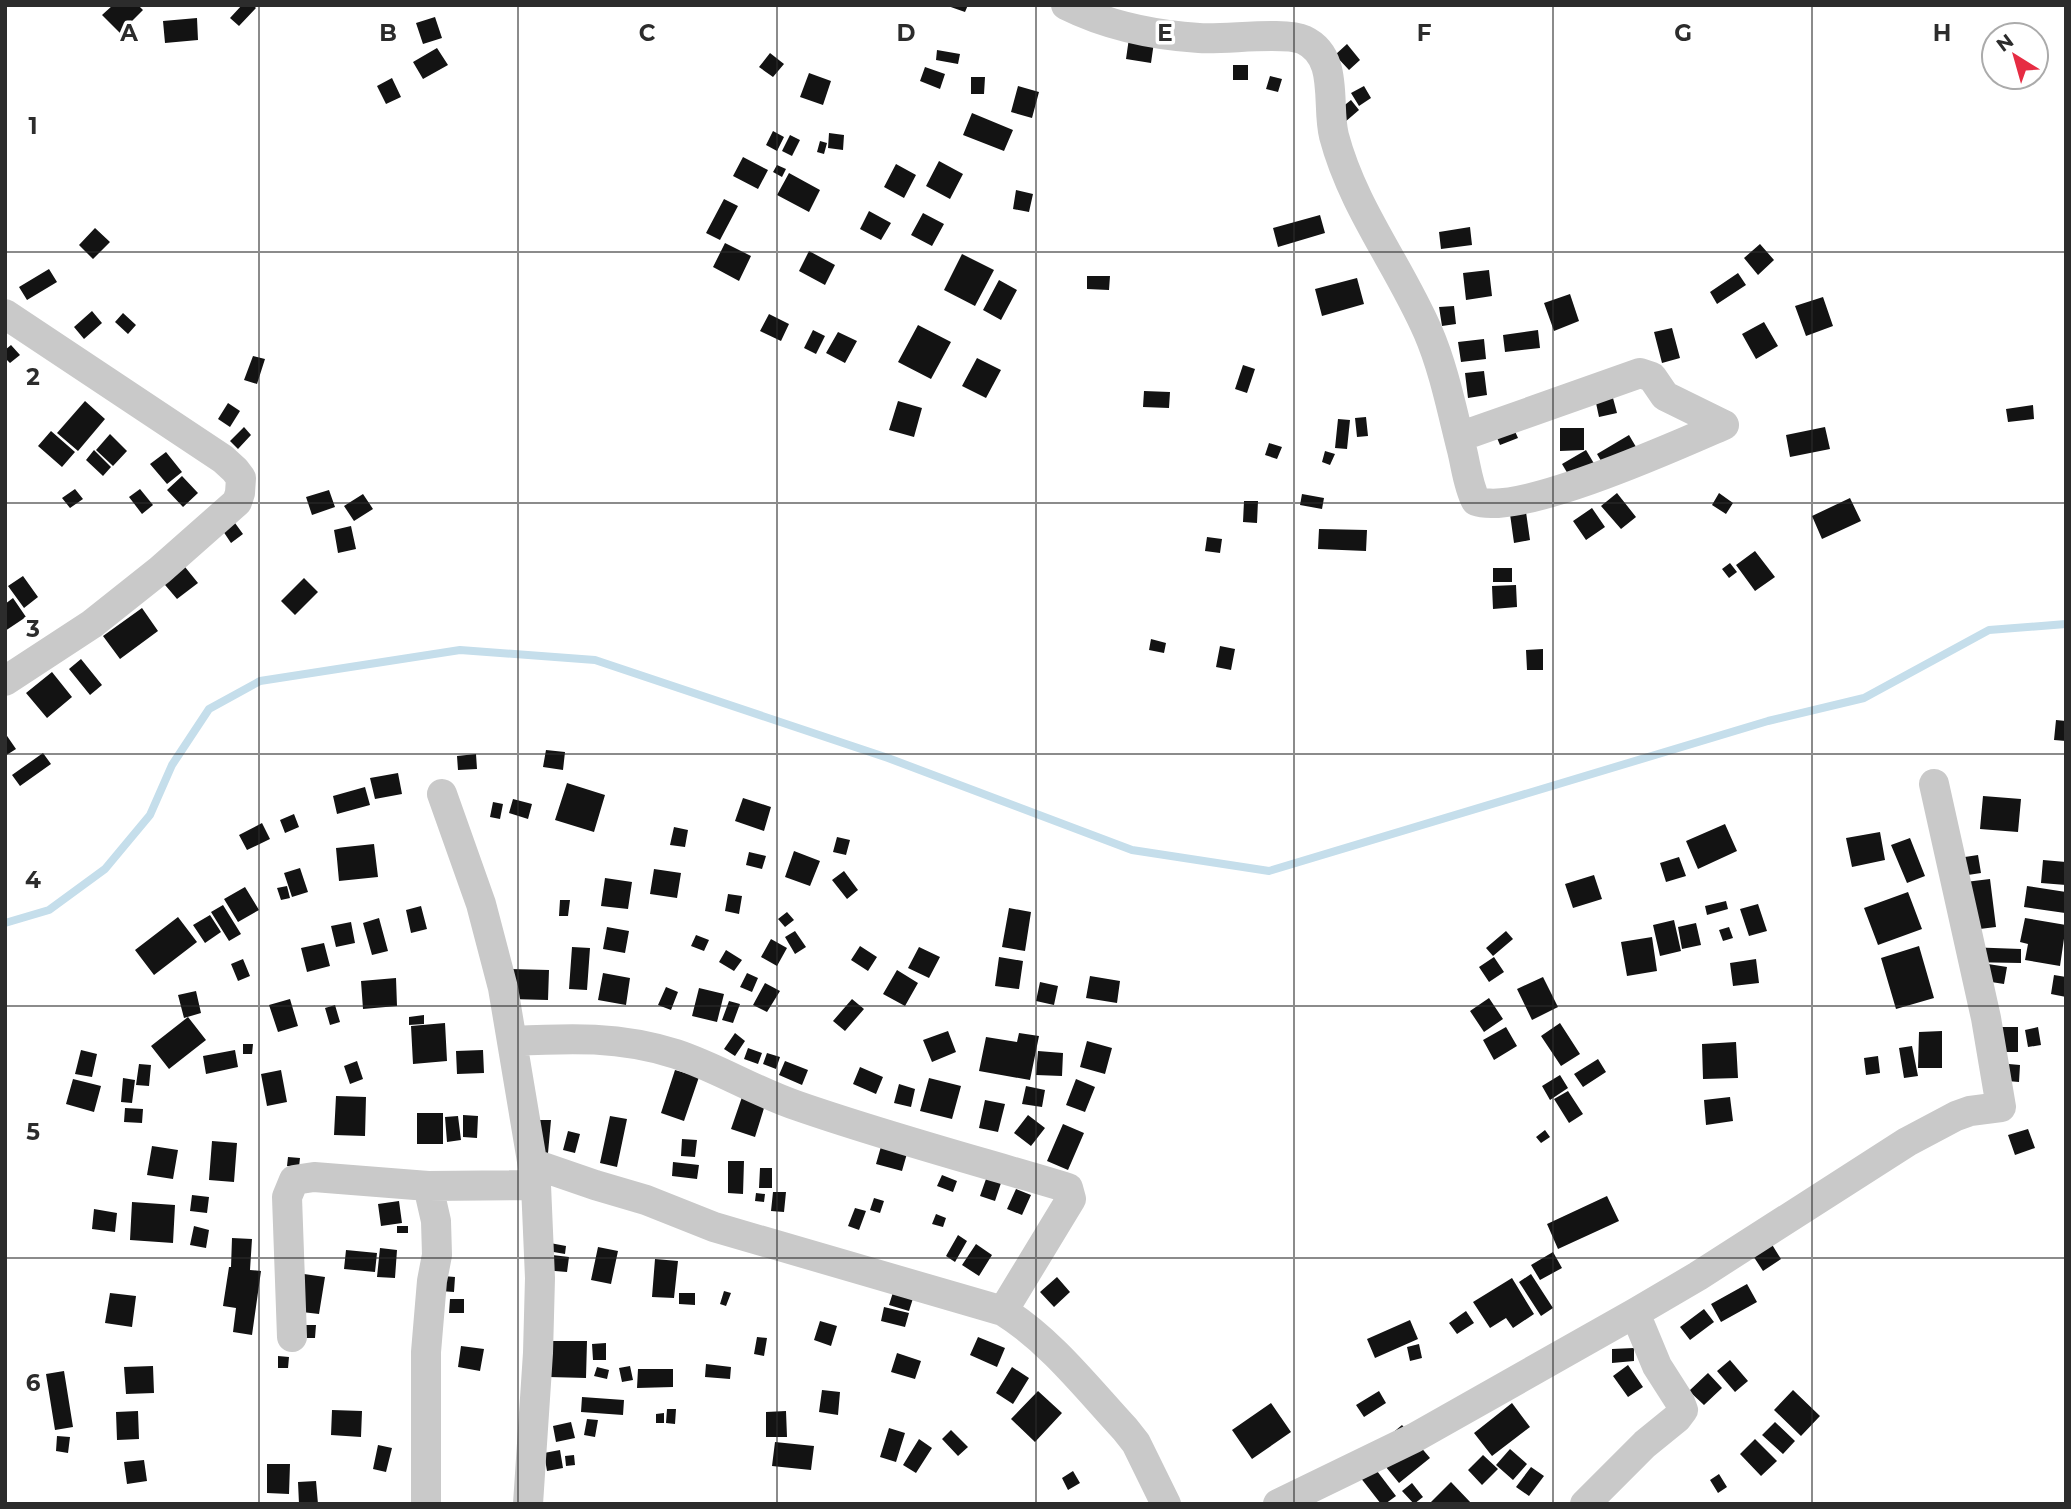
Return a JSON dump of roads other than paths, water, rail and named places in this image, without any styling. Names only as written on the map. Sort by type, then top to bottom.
[{"type":"street","points":[[1066,5],[1091,18],[1119,26],[1199,38],[1292,36],[1312,44],[1323,56],[1329,72],[1332,126],[1349,184],[1429,333],[1476,501],[1495,504],[1573,486],[1724,425],[1665,396],[1652,377],[1640,373],[1459,437]]},
{"type":"street","points":[[5,314],[223,459],[241,478],[241,484],[237,502],[160,570],[92,624],[5,681]]},
{"type":"street","points":[[1278,1504],[1414,1438],[1635,1313],[1698,1276],[1907,1142],[1956,1116],[1970,1111],[2001,1107],[1986,1018],[1934,784]]},
{"type":"street","points":[[442,794],[481,904],[503,988],[535,1174],[540,1278],[528,1504]]},
{"type":"street","points":[[512,1041],[581,1037],[626,1041],[675,1054],[795,1105],[1068,1188],[1071,1199],[1003,1311]]},
{"type":"street","points":[[292,1337],[287,1196],[294,1180],[314,1177],[428,1186],[535,1174],[595,1185],[646,1199],[714,1227],[1003,1311],[1025,1325],[1042,1341],[1125,1429],[1136,1443],[1166,1504]]},
{"type":"street","points":[[426,1504],[426,1352],[432,1280],[437,1255],[436,1221],[428,1186]]},
{"type":"street","points":[[1585,1504],[1683,1410],[1657,1366],[1635,1313]]},
{"type":"waterway","points":[[5,923],[49,910],[105,869],[150,815],[172,765],[209,709],[260,681],[460,650],[595,660],[888,758],[1132,850],[1269,871],[1768,721],[1864,698],[1989,630],[2066,624]]}]
